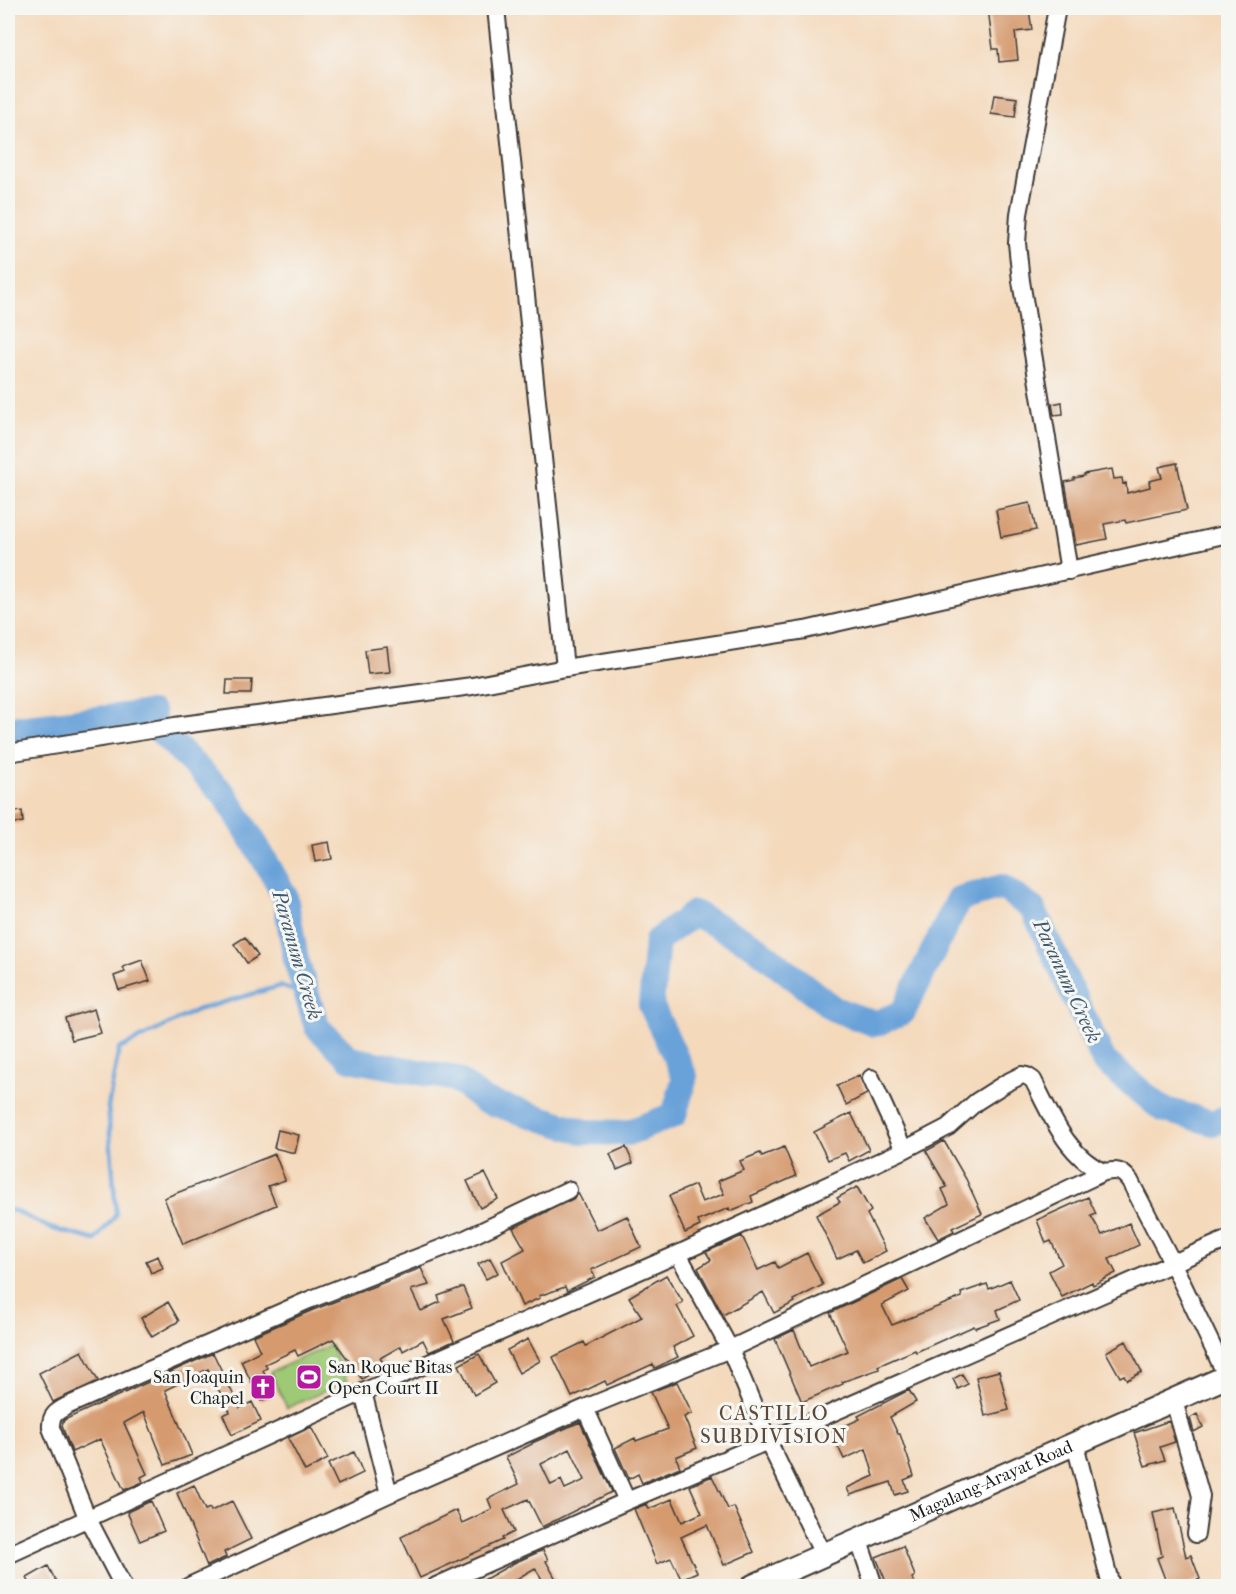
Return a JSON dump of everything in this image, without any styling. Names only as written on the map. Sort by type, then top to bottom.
[{"type":"main road","name":"Magalang-Arayat Road","points":[[753,1587],[1228,1377]]},
{"type":"street","points":[[496,8],[565,668]]},
{"type":"street","points":[[1057,8],[1018,213],[1017,243],[1021,281],[1069,571]]},
{"type":"street","points":[[8,753],[175,726],[472,686],[565,668],[805,630],[1228,534]]},
{"type":"street","points":[[8,1555],[363,1392],[678,1254],[904,1150],[948,1127],[976,1102],[1022,1075],[1033,1080],[1059,1129],[1072,1147],[1094,1168],[1104,1172]]},
{"type":"street","points":[[872,1078],[904,1150]]},
{"type":"street","points":[[189,1587],[389,1494],[585,1408],[730,1349],[1104,1172],[1116,1170],[1124,1172],[1130,1181],[1228,1377]]},
{"type":"street","points":[[123,1587],[87,1517],[51,1428],[50,1420],[55,1413],[309,1300],[465,1239],[568,1190]]},
{"type":"street","points":[[436,1587],[627,1501],[1228,1239]]},
{"type":"street","points":[[678,1254],[730,1349],[768,1441],[824,1556]]},
{"type":"street","points":[[363,1392],[389,1494]]},
{"type":"street","points":[[1174,1401],[1201,1496],[1196,1534]]},
{"type":"street","points":[[585,1408],[627,1501]]},
{"type":"street","points":[[1075,1444],[1110,1587]]},
{"type":"street","points":[[859,1540],[874,1587]]},
{"type":"green space","name":"San Roque Bitas Open Court II","points":[[331,1345],[347,1381],[287,1408],[270,1372]]},
{"type":"building","points":[[988,8],[1003,8],[1004,14],[1029,10],[1032,30],[1015,32],[1018,60],[999,62],[998,49],[993,49]]},
{"type":"building","points":[[994,95],[1017,98],[1015,117],[991,114]]},
{"type":"building","points":[[1062,402],[1063,414],[1054,415],[1052,404]]},
{"type":"building","points":[[1177,463],[1187,510],[1126,523],[1125,520],[1104,524],[1107,539],[1076,545],[1065,482],[1084,476],[1084,474],[1112,469],[1114,479],[1122,478],[1123,484],[1126,483],[1127,493],[1150,487],[1149,481],[1162,478],[1159,467]]},
{"type":"building","points":[[1030,503],[1036,530],[1001,537],[996,510]]},
{"type":"building","points":[[387,647],[390,672],[368,674],[365,650]]},
{"type":"building","points":[[227,680],[252,680],[251,694],[226,694]]},
{"type":"building","points":[[22,811],[23,822],[8,824],[8,813]]},
{"type":"building","points":[[329,842],[332,859],[315,862],[312,845]]},
{"type":"building","points":[[245,937],[258,956],[247,963],[234,944]]},
{"type":"building","points":[[142,960],[150,981],[119,990],[114,976],[125,972],[123,967]]},
{"type":"building","points":[[94,1009],[101,1033],[72,1040],[65,1018]]},
{"type":"building","points":[[859,1075],[867,1094],[846,1105],[837,1086]]},
{"type":"building","points":[[851,1113],[869,1150],[849,1161],[845,1153],[828,1160],[814,1132]]},
{"type":"building","points":[[278,1130],[299,1135],[295,1153],[274,1148]]},
{"type":"building","points":[[944,1141],[966,1179],[982,1214],[952,1228],[954,1231],[938,1239],[925,1218],[949,1204],[942,1189],[947,1187],[926,1151]]},
{"type":"building","points":[[626,1147],[633,1163],[617,1170],[610,1154]]},
{"type":"building","points":[[784,1147],[796,1176],[751,1196],[753,1202],[730,1211],[729,1208],[698,1221],[700,1226],[685,1233],[669,1196],[695,1185],[702,1202],[724,1194],[718,1181],[744,1170],[740,1161],[760,1153],[762,1156]]},
{"type":"building","points":[[275,1154],[285,1180],[268,1186],[276,1205],[183,1244],[164,1198]]},
{"type":"building","points":[[485,1173],[498,1199],[480,1208],[467,1181]]},
{"type":"building","points":[[857,1187],[871,1211],[867,1214],[886,1251],[863,1263],[856,1250],[837,1259],[816,1215],[840,1202],[837,1198]]},
{"type":"building","points":[[578,1193],[597,1230],[627,1216],[641,1247],[591,1270],[595,1277],[567,1291],[565,1287],[539,1296],[540,1298],[522,1306],[502,1261],[525,1249],[513,1228],[573,1199]]},
{"type":"building","points":[[1088,1197],[1096,1214],[1091,1216],[1102,1235],[1129,1223],[1139,1245],[1109,1259],[1116,1273],[1062,1297],[1049,1271],[1062,1264],[1051,1241],[1046,1243],[1037,1220]]},
{"type":"building","points":[[742,1236],[758,1270],[775,1262],[778,1268],[807,1253],[823,1285],[774,1313],[763,1292],[723,1315],[698,1268],[711,1260],[706,1252]]},
{"type":"building","points":[[158,1256],[163,1268],[151,1273],[146,1261]]},
{"type":"building","points":[[490,1258],[498,1273],[486,1279],[478,1264]]},
{"type":"building","points":[[421,1268],[429,1285],[411,1290],[421,1311],[440,1302],[438,1296],[463,1287],[472,1308],[444,1319],[454,1341],[429,1352],[423,1340],[403,1351],[401,1346],[380,1358],[385,1365],[362,1379],[333,1339],[298,1356],[295,1350],[265,1364],[267,1368],[263,1370],[275,1394],[261,1401],[241,1361],[260,1351],[253,1336]]},
{"type":"building","points":[[666,1275],[683,1302],[677,1306],[693,1336],[673,1347],[678,1357],[655,1368],[653,1364],[607,1385],[605,1381],[572,1397],[553,1357],[584,1342],[586,1346],[642,1317],[629,1297]]},
{"type":"building","points":[[902,1279],[909,1291],[882,1305],[892,1325],[962,1297],[961,1293],[987,1284],[989,1289],[1010,1280],[1019,1300],[997,1310],[1000,1319],[975,1328],[974,1326],[916,1352],[915,1350],[878,1366],[879,1369],[842,1382],[843,1384],[802,1402],[775,1339],[794,1330],[809,1367],[848,1351],[830,1313]]},
{"type":"building","points":[[168,1302],[179,1321],[152,1337],[141,1318]]},
{"type":"building","points":[[528,1339],[540,1361],[519,1373],[507,1350]]},
{"type":"building","points":[[1126,1341],[1142,1372],[1127,1380],[1124,1375],[1120,1377],[1106,1352]]},
{"type":"building","points":[[82,1351],[98,1381],[53,1402],[39,1373]]},
{"type":"building","points":[[213,1353],[240,1408],[252,1402],[261,1421],[232,1435],[223,1415],[230,1412],[208,1369],[165,1390],[192,1455],[165,1465],[144,1412],[124,1423],[147,1474],[141,1477],[143,1482],[124,1490],[100,1439],[72,1452],[62,1426],[64,1420]]},
{"type":"building","points":[[479,1354],[495,1383],[474,1395],[459,1365]]},
{"type":"building","points":[[999,1371],[1009,1410],[985,1416],[976,1377]]},
{"type":"building","points":[[962,1374],[968,1384],[958,1389],[953,1379]]},
{"type":"building","points":[[677,1382],[692,1413],[684,1417],[697,1448],[676,1457],[680,1467],[642,1483],[638,1474],[629,1479],[615,1448],[635,1438],[636,1441],[668,1429],[651,1392]]},
{"type":"building","points":[[909,1390],[916,1402],[890,1417],[900,1434],[914,1476],[904,1480],[908,1491],[895,1495],[891,1482],[850,1495],[847,1488],[874,1476],[866,1449],[844,1459],[831,1432],[860,1419],[858,1416]]},
{"type":"building","points":[[1197,1414],[1203,1427],[1194,1432],[1190,1418]]},
{"type":"building","points":[[1169,1421],[1175,1442],[1160,1447],[1165,1460],[1145,1466],[1134,1433]]},
{"type":"building","points":[[580,1422],[612,1492],[542,1527],[528,1499],[504,1510],[514,1532],[502,1538],[503,1540],[420,1578],[401,1537],[456,1510],[462,1523],[492,1509],[488,1499],[519,1484],[506,1457]],"holes":[[[570,1449],[585,1480],[565,1489],[561,1480],[551,1485],[541,1464]]]},
{"type":"building","points":[[311,1427],[328,1459],[305,1471],[288,1438]]},
{"type":"building","points":[[354,1452],[363,1473],[338,1485],[328,1464]]},
{"type":"building","points":[[712,1476],[728,1509],[734,1507],[754,1552],[724,1565],[707,1525],[681,1537],[697,1572],[681,1579],[671,1558],[657,1564],[634,1509],[647,1504],[649,1509],[672,1499],[682,1522],[702,1513],[690,1486]]},
{"type":"building","points":[[194,1485],[205,1510],[210,1508],[211,1511],[232,1501],[251,1539],[224,1552],[226,1557],[207,1566],[177,1493]]},
{"type":"building","points":[[151,1501],[164,1531],[140,1541],[127,1512]]},
{"type":"building","points":[[1175,1508],[1186,1557],[1191,1555],[1200,1579],[1181,1587],[1168,1587],[1157,1558],[1162,1556],[1153,1513]]},
{"type":"building","points":[[903,1546],[915,1576],[912,1578],[916,1587],[888,1587],[876,1557]]},
{"type":"building","points":[[543,1550],[557,1581],[547,1587],[535,1568],[503,1587],[471,1587],[514,1563]]},
{"type":"building","points":[[48,1566],[59,1587],[32,1587],[27,1578]]},
{"type":"waterway","name":"Paranum Creek","points":[[8,729],[151,713],[153,715]]},
{"type":"waterway","name":"Paranum Creek","points":[[160,731],[225,795],[257,847],[285,896],[296,960],[317,1027],[350,1059],[456,1079],[483,1100],[585,1132],[627,1133],[674,1115],[685,1077],[651,1005],[657,941],[694,913],[753,945],[834,1009],[875,1024],[903,1012],[959,899],[1002,887],[1033,909],[1104,1061],[1162,1109],[1213,1123],[1228,1117]]},
{"type":"waterway","points":[[8,1212],[13,1210],[50,1228],[95,1240],[116,1215],[108,1107],[119,1049],[197,1010],[280,986],[308,996]]},
{"type":"place","name":"San Roque Bitas Open Court II","points":[[309,1377]]},
{"type":"place","name":"San Joaquin Chapel","points":[[263,1387]]},
{"type":"district","name":"CASTILLO SUBDIVISION","points":[[774,1424]]}]
